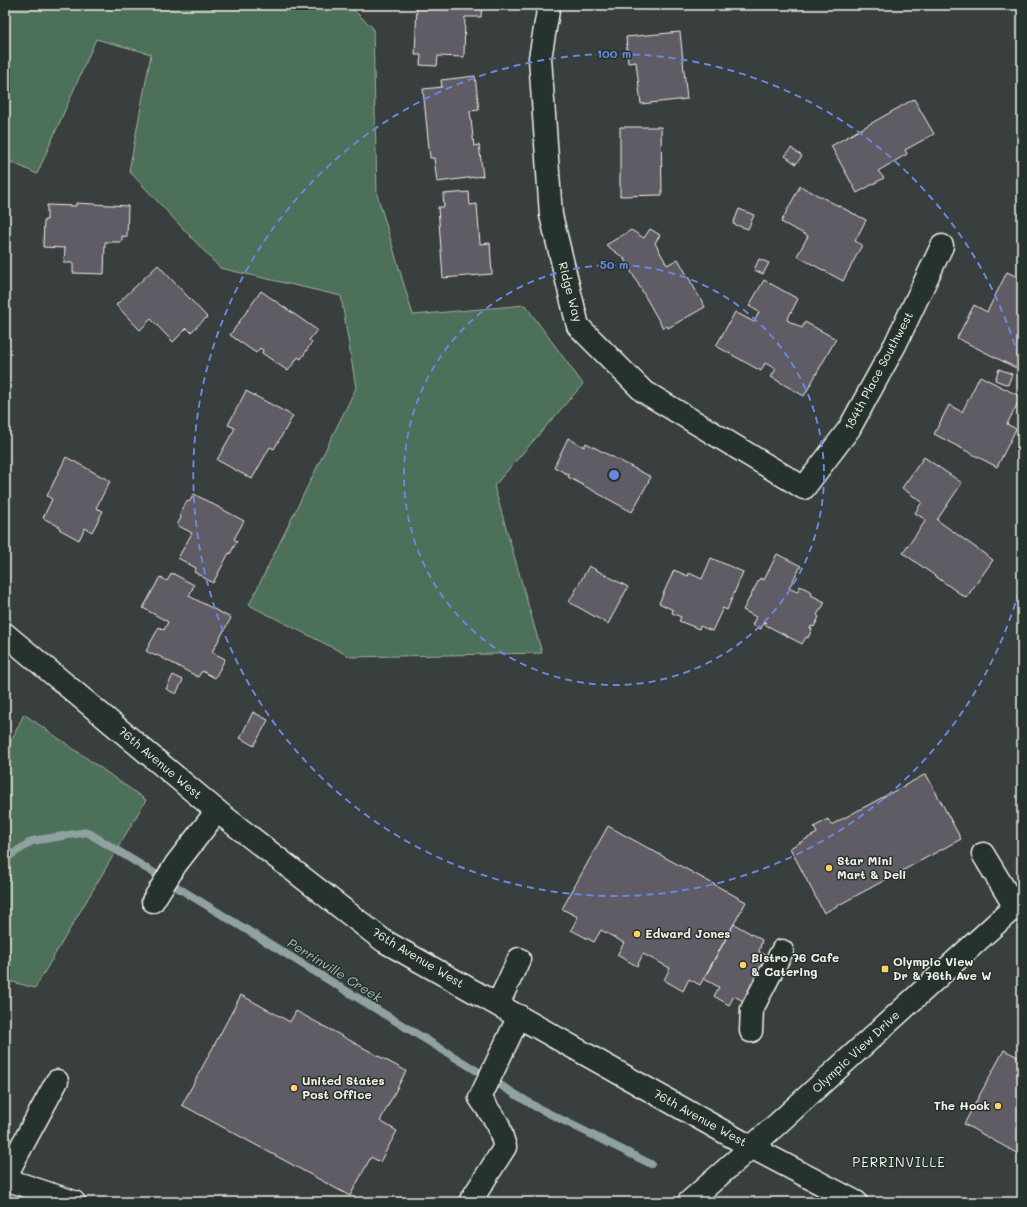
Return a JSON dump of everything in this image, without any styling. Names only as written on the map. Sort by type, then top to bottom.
[{"type":"street","name":"Ridge Way","points":[[549,5],[540,58],[551,215],[578,326],[643,391],[804,488]]},
{"type":"street","name":"184th Place Southwest","points":[[804,488],[850,429],[895,346],[942,246]]},
{"type":"street","name":"76th Avenue West","points":[[5,634],[217,811],[384,941],[751,1147],[856,1202]]},
{"type":"street","points":[[153,901],[176,864],[217,811]]},
{"type":"street","points":[[983,854],[1020,906]]},
{"type":"street","name":"Olympic View Drive","points":[[689,1202],[1020,906]]},
{"type":"street","points":[[751,1031],[752,1009],[782,951]]},
{"type":"street","points":[[498,1004],[519,959]]},
{"type":"street","points":[[470,1202],[505,1147],[498,1124],[480,1098],[519,1016]]},
{"type":"street","points":[[57,1081],[5,1178],[74,1202]]},
{"type":"green space","points":[[5,5],[348,5],[373,28],[377,194],[413,315],[525,305],[583,384],[494,486],[542,653],[351,657],[249,605],[356,388],[341,296],[220,268],[129,171],[151,54],[96,39],[37,174],[5,159]]},
{"type":"green space","points":[[24,714],[146,800],[35,988],[5,980],[5,753]]},
{"type":"building","points":[[417,5],[482,5],[481,17],[465,17],[464,57],[438,56],[437,66],[420,65],[421,55],[415,55]]},
{"type":"building","points":[[651,5],[698,5],[698,6],[652,10]]},
{"type":"building","points":[[680,32],[687,99],[641,104],[636,62],[628,63],[626,37]]},
{"type":"building","points":[[475,76],[479,110],[470,111],[474,146],[479,145],[483,176],[437,182],[434,158],[430,158],[423,89],[442,87],[441,80]]},
{"type":"building","points":[[914,99],[934,134],[905,150],[907,154],[878,171],[884,178],[857,193],[831,146]]},
{"type":"building","points":[[620,127],[661,127],[662,195],[620,196]]},
{"type":"building","points":[[791,148],[802,156],[796,164],[785,156]]},
{"type":"building","points":[[800,186],[866,220],[855,241],[862,245],[843,281],[797,256],[808,236],[781,222]]},
{"type":"building","points":[[469,192],[470,205],[477,204],[480,244],[490,243],[492,274],[443,278],[438,207],[444,207],[443,194]]},
{"type":"building","points":[[76,203],[128,206],[127,237],[122,236],[122,242],[105,242],[104,274],[73,273],[73,263],[64,263],[65,248],[43,247],[44,220],[47,220],[47,205],[76,206]]},
{"type":"building","points":[[739,209],[754,215],[748,229],[733,224]]},
{"type":"building","points":[[650,229],[660,235],[655,243],[667,265],[678,259],[705,307],[668,328],[667,326],[663,328],[625,259],[606,245],[631,230],[644,238]]},
{"type":"building","points":[[759,259],[769,263],[763,274],[754,270]]},
{"type":"building","points":[[158,265],[207,317],[191,332],[187,328],[173,342],[151,319],[140,330],[116,305]]},
{"type":"building","points":[[1007,272],[1022,279],[1022,355],[1016,368],[957,338],[974,305],[987,312]]},
{"type":"building","points":[[764,280],[798,299],[787,320],[802,328],[805,322],[836,339],[804,396],[771,377],[776,369],[765,363],[761,371],[716,346],[735,312],[754,322],[759,312],[749,306]]},
{"type":"building","points":[[261,291],[317,330],[309,340],[312,342],[301,359],[298,357],[288,371],[262,353],[263,350],[260,348],[256,353],[230,335]]},
{"type":"building","points":[[999,369],[1012,374],[1008,385],[995,380]]},
{"type":"building","points":[[980,376],[1021,397],[1007,424],[1016,429],[997,467],[934,434],[949,405],[962,412]]},
{"type":"building","points":[[246,391],[293,416],[274,449],[270,447],[252,479],[217,460],[235,428],[228,425]]},
{"type":"building","points":[[568,438],[584,447],[586,443],[651,477],[632,512],[568,477],[569,475],[554,467]]},
{"type":"building","points":[[66,457],[110,481],[96,508],[103,511],[92,532],[85,528],[79,540],[43,518],[52,499],[47,496]]},
{"type":"building","points":[[924,457],[962,483],[937,520],[993,560],[966,598],[903,553],[926,520],[915,513],[922,502],[902,488]]},
{"type":"building","points":[[194,494],[244,521],[234,539],[237,541],[213,583],[194,572],[196,568],[178,558],[192,533],[177,525],[186,502],[190,501]]},
{"type":"building","points":[[777,554],[801,566],[789,588],[797,592],[800,586],[812,592],[811,595],[825,602],[817,615],[819,617],[814,627],[811,626],[810,628],[812,629],[808,638],[806,637],[802,644],[764,624],[766,622],[764,621],[761,629],[752,625],[756,617],[743,610],[760,578],[764,580]]},
{"type":"building","points":[[711,558],[743,572],[727,610],[723,608],[712,631],[700,626],[699,629],[679,621],[681,617],[672,613],[673,610],[659,603],[674,570],[688,576],[689,573],[702,579]]},
{"type":"building","points":[[589,566],[628,587],[608,624],[569,602]]},
{"type":"building","points":[[172,573],[194,585],[189,596],[231,618],[212,652],[225,659],[215,678],[202,671],[198,677],[157,655],[156,656],[146,651],[159,627],[164,630],[168,622],[143,608],[160,577],[167,581]]},
{"type":"building","points":[[173,675],[183,680],[176,694],[166,689]]},
{"type":"building","points":[[253,712],[268,720],[254,746],[240,738]]},
{"type":"building","points":[[926,774],[961,839],[824,913],[790,848],[817,833],[814,827],[828,819],[831,825]]},
{"type":"building","points":[[608,826],[746,902],[700,985],[689,979],[683,991],[664,980],[670,968],[643,954],[637,966],[617,955],[624,943],[601,930],[594,942],[571,930],[578,917],[562,909]]},
{"type":"building","name":"Bistro 76 Cafe & Catering","points":[[734,924],[762,940],[759,952],[770,957],[751,1005],[734,996],[729,1005],[714,996],[719,987],[704,979]]},
{"type":"building","name":"United States Post Office","points":[[241,995],[290,1022],[296,1011],[406,1071],[380,1121],[397,1131],[380,1162],[371,1157],[350,1196],[182,1105]]},
{"type":"building","points":[[1004,1050],[1022,1059],[1022,1156],[964,1124]]},
{"type":"waterway","name":"Perrinville Creek","points":[[5,859],[32,841],[87,832],[536,1107],[651,1164]]},
{"type":"place","name":"Star Mini Mart & Deli","points":[[829,868]]},
{"type":"place","name":"Edward Jones","points":[[637,934]]},
{"type":"place","name":"Bistro 76 Cafe & Catering","points":[[743,965]]},
{"type":"place","name":"Olympic View Dr & 76th Ave W","points":[[885,969]]},
{"type":"place","name":"United States Post Office","points":[[294,1088]]},
{"type":"place","name":"The Hook","points":[[998,1106]]},
{"type":"district","name":"PERRINVILLE","points":[[899,1162]]}]
